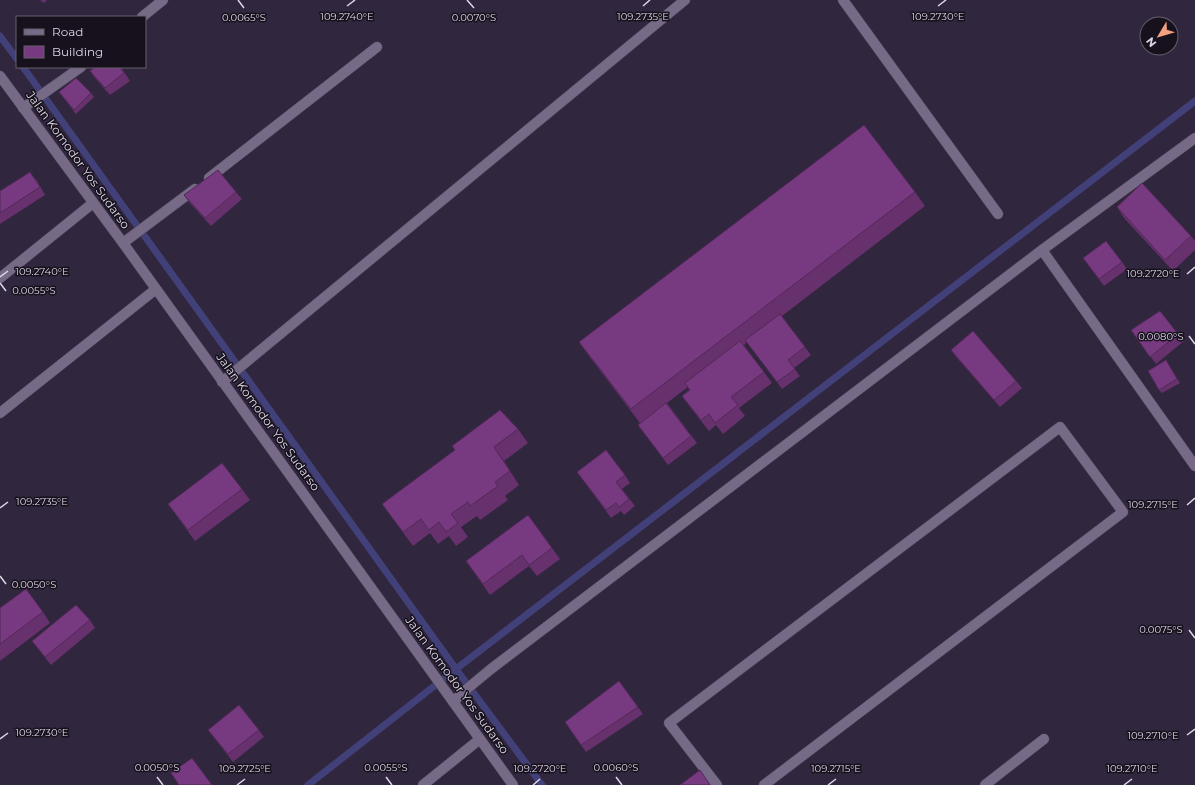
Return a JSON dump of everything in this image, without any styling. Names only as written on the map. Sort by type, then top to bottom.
[{"type":"street","points":[[143,16],[163,0]]},
{"type":"street","points":[[225,380],[684,0]]},
{"type":"street","points":[[844,0],[998,214]]},
{"type":"street","points":[[123,243],[377,47]]},
{"type":"street","points":[[24,108],[80,68]]},
{"type":"street","name":"Jalan Komodor Yos Sudarso","points":[[0,76],[156,289],[225,380],[513,785]]},
{"type":"street","points":[[452,701],[491,669],[1042,250],[1195,138]]},
{"type":"street","points":[[0,278],[93,203]]},
{"type":"street","points":[[1042,250],[1195,466]]},
{"type":"street","points":[[0,413],[156,289]]},
{"type":"street","points":[[717,785],[668,723],[1060,427],[1122,512],[764,785]]},
{"type":"street","points":[[423,785],[480,739]]},
{"type":"street","points":[[985,785],[1044,739]]},
{"type":"building","points":[[94,68],[121,68],[124,73],[105,88],[90,71]]},
{"type":"building","points":[[76,78],[91,93],[74,110],[59,92]]},
{"type":"building","points":[[864,125],[915,192],[631,409],[579,342]]},
{"type":"building","points":[[218,170],[236,192],[205,218],[184,195]]},
{"type":"building","points":[[30,172],[40,187],[0,213],[0,191]]},
{"type":"building","points":[[1142,183],[1191,236],[1165,260],[1117,207]]},
{"type":"building","points":[[1106,241],[1122,262],[1099,279],[1083,258]]},
{"type":"building","points":[[1160,311],[1178,334],[1150,357],[1131,330]]},
{"type":"building","points":[[780,314],[805,347],[788,360],[795,369],[777,382],[745,340]]},
{"type":"building","points":[[973,331],[1016,381],[994,400],[951,350]]},
{"type":"building","points":[[740,341],[764,372],[731,397],[738,405],[715,423],[709,414],[701,420],[682,396],[690,390],[685,383]]},
{"type":"building","points":[[1166,360],[1177,379],[1159,390],[1148,371]]},
{"type":"building","points":[[666,403],[691,436],[663,458],[638,425]]},
{"type":"building","points":[[500,410],[518,429],[494,447],[510,471],[495,482],[498,486],[470,506],[468,502],[451,514],[458,523],[446,532],[439,522],[429,530],[421,519],[403,532],[382,504],[455,450],[452,446]]},
{"type":"building","points":[[606,450],[625,475],[616,482],[629,499],[619,507],[616,503],[606,510],[577,472]]},
{"type":"building","points":[[222,463],[242,489],[188,530],[168,504]]},
{"type":"building","points":[[528,515],[552,548],[529,565],[522,555],[483,584],[466,561]]},
{"type":"building","points":[[26,589],[43,612],[0,644],[0,608]]},
{"type":"building","points":[[76,605],[90,620],[45,657],[32,641]]},
{"type":"building","points":[[619,681],[638,707],[581,745],[565,722]]},
{"type":"building","points":[[239,705],[259,730],[228,754],[208,730]]},
{"type":"building","points":[[192,758],[212,785],[179,785],[171,773]]},
{"type":"building","points":[[700,770],[710,785],[680,785]]},
{"type":"waterway","points":[[0,36],[16,58]]},
{"type":"waterway","points":[[24,68],[456,669],[542,785]]},
{"type":"waterway","points":[[308,785],[456,669],[1195,101]]}]
